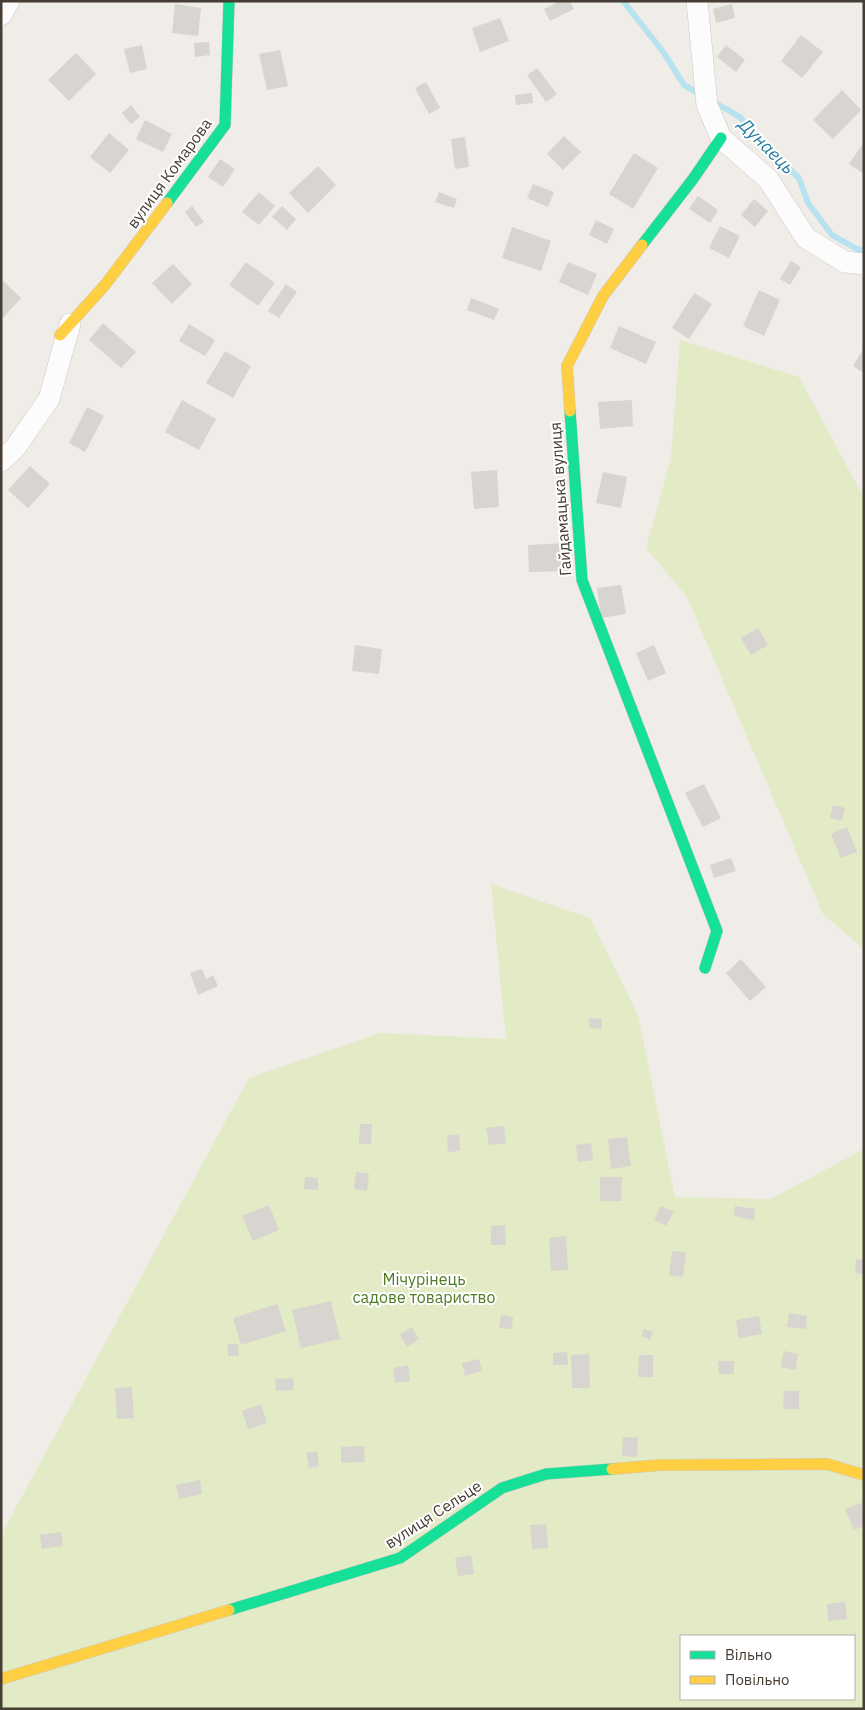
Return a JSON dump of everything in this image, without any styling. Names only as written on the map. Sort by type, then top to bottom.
[{"type":"street","points":[[1,16],[10,1]]},
{"type":"street","name":"вулиця Комарова","points":[[65,330],[105,285],[225,126],[229,1]]},
{"type":"street","points":[[697,1],[706,95],[721,138],[768,179],[806,238],[845,262],[864,264]]},
{"type":"street","name":"Гайдамацька вулиця","points":[[705,968],[718,931],[582,580],[567,366],[603,296],[694,179],[721,138]]},
{"type":"street","points":[[1,461],[15,448],[49,399],[65,330]]},
{"type":"street","name":"вулиця Сельце","points":[[1,1678],[400,1558],[502,1488],[546,1474],[661,1465],[827,1464],[864,1475]]},
{"type":"green space","points":[[680,340],[799,377],[864,498],[864,949],[823,914],[687,597],[646,548],[671,458]]},
{"type":"green space","name":"Мічурінець садове товариство","points":[[491,884],[590,918],[638,1015],[675,1197],[771,1199],[864,1149],[864,1709],[1,1709],[1,1535],[249,1078],[380,1033],[506,1039]]},
{"type":"building","points":[[560,1],[570,1],[574,9],[550,21],[544,9]]},
{"type":"building","points":[[175,4],[201,8],[198,36],[172,33]]},
{"type":"building","points":[[732,4],[735,18],[716,23],[713,9]]},
{"type":"building","points":[[500,18],[509,41],[480,52],[472,28]]},
{"type":"building","points":[[801,35],[823,52],[802,78],[781,61]]},
{"type":"building","points":[[209,42],[210,55],[195,57],[194,43]]},
{"type":"building","points":[[142,45],[147,69],[130,73],[124,49]]},
{"type":"building","points":[[726,45],[745,60],[736,72],[717,57]]},
{"type":"building","points":[[280,50],[288,86],[267,90],[259,54]]},
{"type":"building","points":[[76,53],[96,74],[69,101],[48,80]]},
{"type":"building","points":[[537,68],[557,94],[546,102],[527,75]]},
{"type":"building","points":[[426,82],[440,108],[429,114],[415,88]]},
{"type":"building","points":[[842,90],[861,110],[833,139],[813,120]]},
{"type":"building","points":[[532,93],[533,103],[516,105],[515,95]]},
{"type":"building","points":[[131,105],[140,117],[131,124],[122,113]]},
{"type":"building","points":[[145,120],[172,134],[163,152],[136,139]]},
{"type":"building","points":[[109,133],[129,150],[110,173],[90,157]]},
{"type":"building","points":[[564,136],[581,152],[563,170],[547,154]]},
{"type":"building","points":[[465,137],[469,167],[455,169],[451,139]]},
{"type":"building","points":[[864,142],[864,174],[849,164]]},
{"type":"building","points":[[634,153],[658,168],[633,209],[609,194]]},
{"type":"building","points":[[220,159],[235,169],[223,187],[208,177]]},
{"type":"building","points":[[318,166],[336,185],[308,213],[289,193]]},
{"type":"building","points":[[533,184],[554,192],[548,207],[527,198]]},
{"type":"building","points":[[259,192],[275,206],[259,225],[242,212]]},
{"type":"building","points":[[439,192],[457,199],[454,208],[435,202]]},
{"type":"building","points":[[698,196],[718,210],[710,223],[689,209]]},
{"type":"building","points":[[754,199],[768,211],[755,227],[741,215]]},
{"type":"building","points":[[192,206],[204,222],[196,227],[185,212]]},
{"type":"building","points":[[282,206],[296,219],[287,230],[272,217]]},
{"type":"building","points":[[596,220],[614,229],[607,244],[589,235]]},
{"type":"building","points":[[720,226],[740,236],[729,258],[709,248]]},
{"type":"building","points":[[512,227],[551,241],[541,271],[502,258]]},
{"type":"building","points":[[791,261],[801,267],[790,285],[780,279]]},
{"type":"building","points":[[246,262],[275,283],[258,306],[229,285]]},
{"type":"building","points":[[568,262],[597,274],[588,295],[559,282]]},
{"type":"building","points":[[173,264],[192,284],[172,304],[152,283]]},
{"type":"building","points":[[1,281],[21,298],[1,320]]},
{"type":"building","points":[[286,284],[297,292],[279,318],[268,311]]},
{"type":"building","points":[[759,290],[780,300],[764,336],[743,326]]},
{"type":"building","points":[[694,293],[712,304],[689,339],[672,328]]},
{"type":"building","points":[[471,298],[499,309],[494,320],[467,310]]},
{"type":"building","points":[[103,323],[136,352],[121,368],[89,340]]},
{"type":"building","points":[[189,324],[215,340],[205,356],[179,341]]},
{"type":"building","points":[[619,326],[656,342],[646,364],[610,348]]},
{"type":"building","points":[[864,348],[864,373],[853,366]]},
{"type":"building","points":[[225,351],[251,366],[233,398],[206,383]]},
{"type":"building","points":[[182,400],[216,419],[199,450],[165,432]]},
{"type":"building","points":[[632,400],[633,426],[600,429],[598,402]]},
{"type":"building","points":[[87,407],[104,416],[85,452],[69,443]]},
{"type":"building","points":[[30,466],[50,484],[28,508],[8,490]]},
{"type":"building","points":[[497,470],[499,507],[474,509],[471,472]]},
{"type":"building","points":[[603,472],[627,477],[621,508],[596,503]]},
{"type":"building","points":[[566,543],[567,571],[529,572],[528,545]]},
{"type":"building","points":[[621,585],[626,614],[601,618],[597,588]]},
{"type":"building","points":[[758,628],[768,645],[751,655],[741,638]]},
{"type":"building","points":[[355,645],[382,649],[379,674],[352,671]]},
{"type":"building","points":[[654,645],[666,673],[648,681],[636,653]]},
{"type":"building","points":[[704,784],[721,818],[703,827],[685,793]]},
{"type":"building","points":[[833,805],[845,808],[842,821],[830,818]]},
{"type":"building","points":[[847,827],[857,852],[841,858],[831,834]]},
{"type":"building","points":[[731,858],[736,871],[714,878],[710,865]]},
{"type":"building","points":[[741,959],[766,987],[750,1001],[726,973]]},
{"type":"building","points":[[202,969],[206,979],[213,975],[218,986],[198,995],[190,973]]},
{"type":"building","points":[[589,1018],[602,1019],[602,1029],[589,1028]]},
{"type":"building","points":[[360,1124],[372,1124],[371,1144],[359,1144]]},
{"type":"building","points":[[504,1126],[506,1143],[489,1145],[486,1128]]},
{"type":"building","points":[[447,1135],[459,1135],[460,1151],[448,1152]]},
{"type":"building","points":[[627,1137],[631,1166],[611,1169],[608,1139]]},
{"type":"building","points":[[591,1143],[593,1160],[578,1162],[576,1145]]},
{"type":"building","points":[[356,1172],[369,1174],[367,1191],[354,1189]]},
{"type":"building","points":[[305,1177],[318,1178],[318,1190],[304,1189]]},
{"type":"building","points":[[600,1177],[622,1177],[621,1201],[600,1201]]},
{"type":"building","points":[[269,1205],[279,1230],[253,1241],[242,1216]]},
{"type":"building","points":[[661,1206],[674,1212],[666,1226],[654,1220]]},
{"type":"building","points":[[735,1206],[755,1209],[754,1220],[734,1216]]},
{"type":"building","points":[[505,1225],[506,1245],[491,1245],[491,1226]]},
{"type":"building","points":[[566,1236],[568,1270],[551,1271],[549,1238]]},
{"type":"building","points":[[672,1251],[686,1252],[683,1277],[669,1275]]},
{"type":"building","points":[[856,1259],[864,1260],[864,1274],[855,1273]]},
{"type":"building","points":[[331,1301],[340,1339],[301,1348],[292,1310]]},
{"type":"building","points":[[277,1304],[286,1331],[241,1345],[233,1318]]},
{"type":"building","points":[[789,1313],[807,1316],[806,1329],[787,1327]]},
{"type":"building","points":[[501,1315],[513,1317],[512,1329],[499,1328]]},
{"type":"building","points":[[759,1316],[762,1334],[739,1338],[736,1320]]},
{"type":"building","points":[[412,1327],[419,1339],[407,1347],[400,1334]]},
{"type":"building","points":[[644,1329],[653,1332],[650,1340],[641,1336]]},
{"type":"building","points":[[227,1344],[238,1344],[239,1356],[228,1356]]},
{"type":"building","points":[[784,1351],[798,1354],[796,1370],[781,1367]]},
{"type":"building","points":[[567,1352],[568,1365],[553,1365],[553,1353]]},
{"type":"building","points":[[589,1354],[590,1388],[572,1388],[571,1355]]},
{"type":"building","points":[[639,1355],[653,1355],[653,1377],[638,1377]]},
{"type":"building","points":[[479,1359],[482,1371],[465,1376],[462,1363]]},
{"type":"building","points":[[718,1361],[734,1361],[734,1374],[719,1374]]},
{"type":"building","points":[[408,1365],[410,1381],[395,1383],[393,1368]]},
{"type":"building","points":[[293,1378],[294,1390],[276,1391],[275,1379]]},
{"type":"building","points":[[132,1387],[134,1418],[117,1419],[115,1388]]},
{"type":"building","points":[[784,1391],[799,1391],[799,1409],[783,1409]]},
{"type":"building","points":[[261,1404],[267,1423],[248,1429],[242,1411]]},
{"type":"building","points":[[623,1437],[638,1438],[637,1457],[622,1456]]},
{"type":"building","points":[[364,1446],[365,1462],[341,1463],[341,1447]]},
{"type":"building","points":[[317,1451],[319,1466],[309,1468],[306,1453]]},
{"type":"building","points":[[200,1480],[202,1494],[179,1499],[176,1485]]},
{"type":"building","points":[[864,1502],[864,1526],[854,1530],[845,1509]]},
{"type":"building","points":[[546,1524],[548,1548],[532,1549],[530,1525]]},
{"type":"building","points":[[61,1532],[63,1546],[42,1549],[40,1535]]},
{"type":"building","points":[[471,1555],[474,1574],[458,1576],[455,1558]]},
{"type":"building","points":[[845,1602],[847,1619],[828,1621],[827,1604]]},
{"type":"waterway","name":"Дунаець","points":[[623,1],[664,53],[684,85],[701,95]]},
{"type":"waterway","name":"Дунаець","points":[[712,101],[740,117],[764,145],[799,178],[808,203],[832,235],[864,251]]},
{"type":"traffic: fast","points":[[167,203],[225,125],[229,1]]},
{"type":"traffic: fast","points":[[642,245],[693,179],[721,138]]},
{"type":"traffic: fast","points":[[570,411],[582,580],[717,931],[705,968]]},
{"type":"traffic: fast","points":[[229,1610],[400,1558],[502,1488],[546,1474],[612,1469]]},
{"type":"traffic: slow","points":[[60,335],[105,285],[167,203]]},
{"type":"traffic: slow","points":[[570,411],[567,366],[603,296],[642,245]]},
{"type":"traffic: slow","points":[[612,1469],[661,1465],[827,1464],[864,1475]]},
{"type":"traffic: slow","points":[[1,1679],[229,1610]]}]
